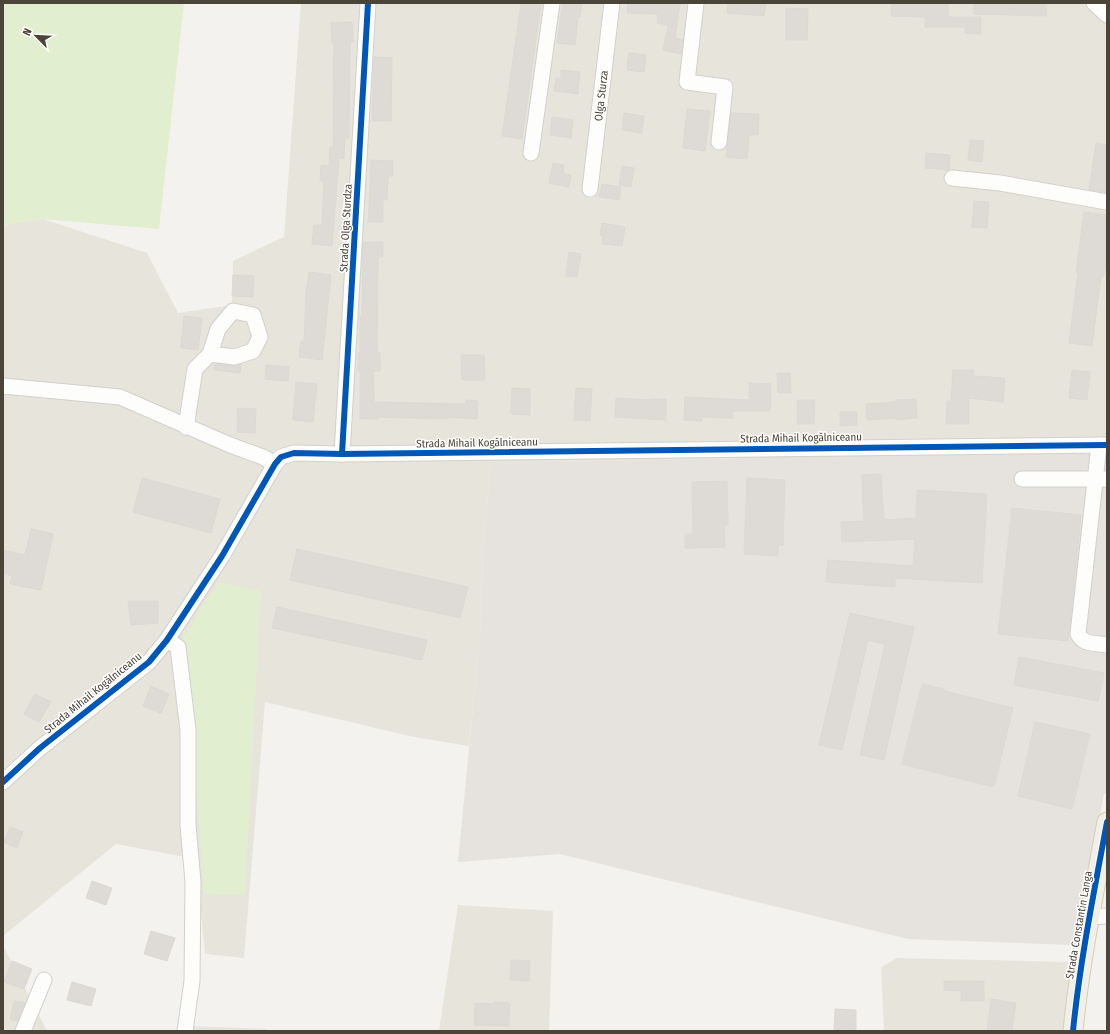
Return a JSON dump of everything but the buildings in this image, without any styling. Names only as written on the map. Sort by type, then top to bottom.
[{"type":"main road","name":"Strada Constantin Langa","points":[[1073,1031],[1077,992],[1098,916],[1107,822]]},
{"type":"street","name":"Strada Olga Sturdza","points":[[342,454],[368,3]]},
{"type":"street","points":[[531,153],[552,3]]},
{"type":"street","name":"Olga Sturza","points":[[590,189],[612,3]]},
{"type":"street","points":[[696,3],[687,82],[725,87],[719,142]]},
{"type":"street","points":[[1094,3],[1107,15]]},
{"type":"street","points":[[952,178],[1016,186],[1107,202]]},
{"type":"street","points":[[186,427],[195,369],[210,354]]},
{"type":"street","points":[[3,386],[120,398],[186,427],[263,457],[275,464]]},
{"type":"street","name":"Strada Mihail Kogălniceanu","points":[[3,782],[40,748],[149,662],[167,640],[222,556],[275,464],[281,457],[294,453],[342,454],[1103,445]]},
{"type":"street","points":[[1103,445],[1101,479],[1078,634],[1085,642],[1107,645]]},
{"type":"street","points":[[1022,479],[1101,479]]},
{"type":"street","points":[[167,640],[178,647],[188,730],[188,824],[192,882],[192,981],[185,1031]]},
{"type":"street","points":[[22,1031],[44,980]]},
{"type":"shaded area","points":[[301,3],[1107,3],[1107,449],[491,463],[483,547],[481,625],[469,746],[414,737],[265,702],[244,958],[205,954],[196,859],[116,844],[3,936],[3,225],[43,219],[147,253],[178,313],[232,305],[233,261],[284,237]]},
{"type":"shaded area","points":[[1107,449],[1107,794],[1104,794],[1074,945],[908,939],[560,854],[458,862],[481,625],[483,548],[491,463]]},
{"type":"shaded area","points":[[1107,449],[1107,658],[1067,652],[1081,515],[1005,507],[1013,451]]},
{"type":"shaded area","points":[[458,905],[553,911],[549,1031],[439,1031]]},
{"type":"shaded area","points":[[3,945],[47,1031],[3,1031]]},
{"type":"shaded area","points":[[897,958],[1070,962],[1066,1031],[884,1031],[881,967]]},
{"type":"shaded area","points":[[189,1026],[267,1029],[267,1031],[189,1031]]},
{"type":"green space","points":[[3,3],[184,3],[159,229],[43,219],[3,225]]},
{"type":"green space","points":[[219,582],[261,591],[245,895],[204,894],[188,670],[183,637]]},
{"type":"cycle path","points":[[342,454],[368,3]]},
{"type":"cycle path","points":[[3,782],[40,748],[149,662],[167,640],[222,556],[275,464],[281,457],[294,453],[342,454],[1107,445]]},
{"type":"cycle path","points":[[1073,1031],[1083,953],[1107,822]]}]
